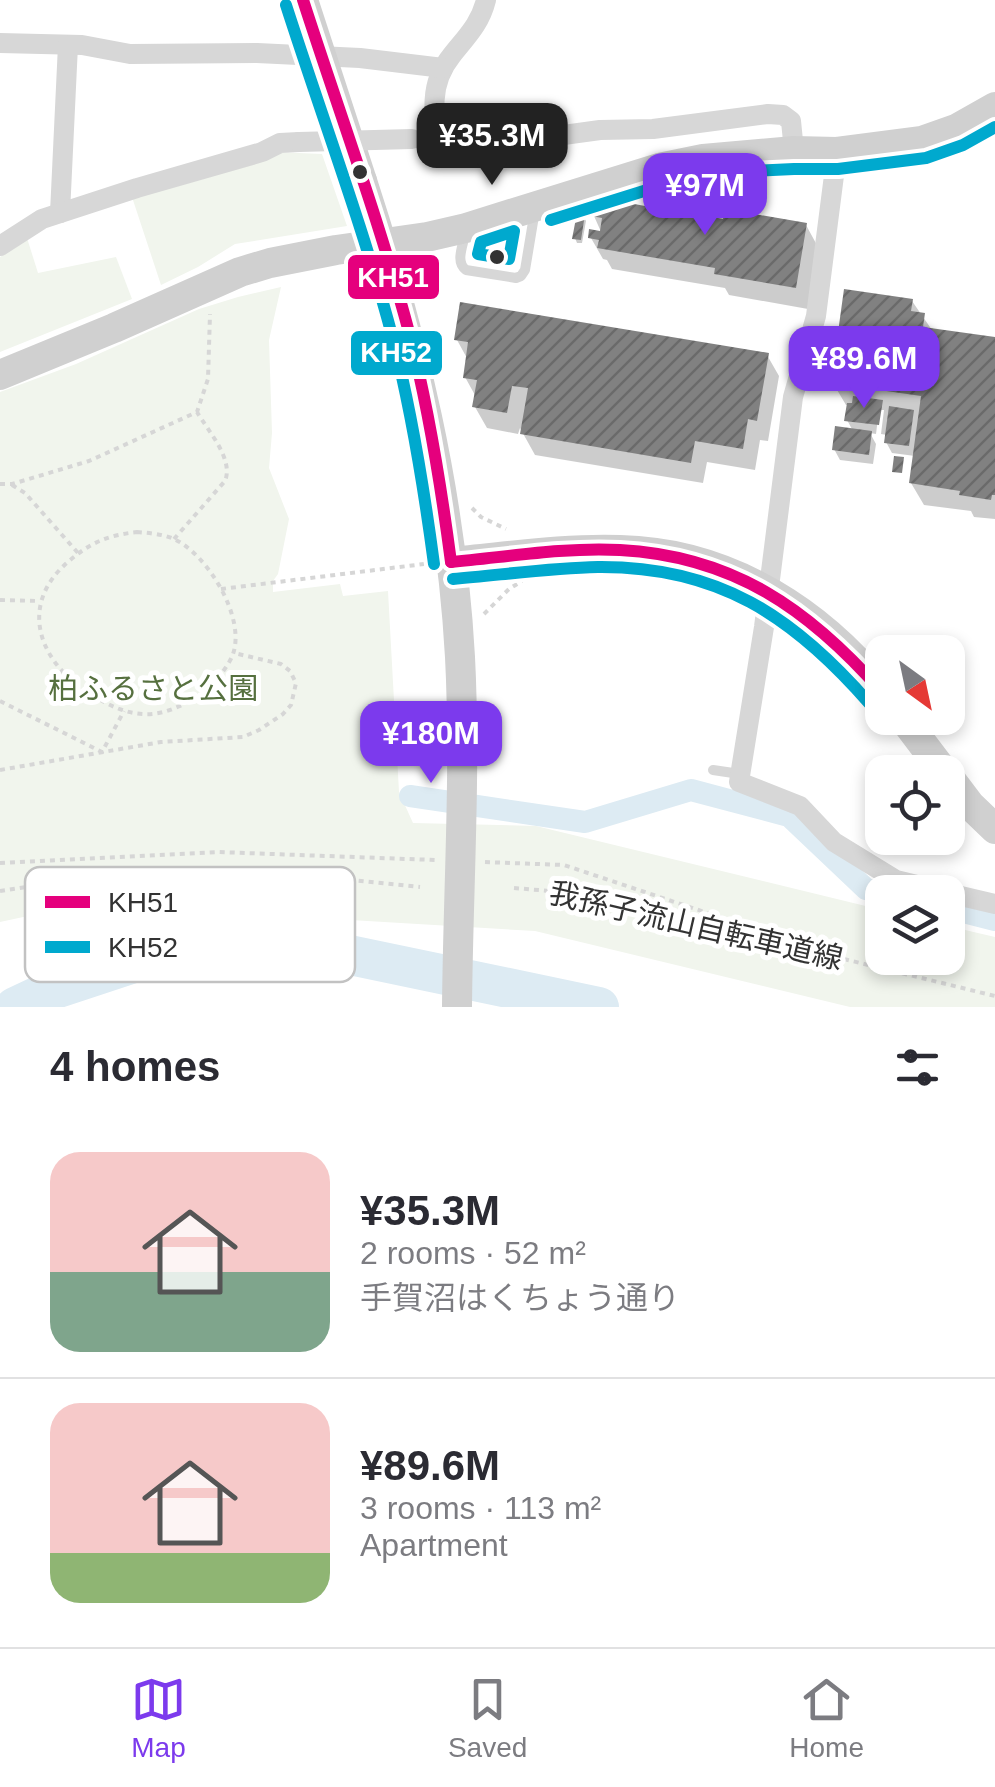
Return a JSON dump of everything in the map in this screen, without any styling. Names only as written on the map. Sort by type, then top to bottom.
[{"type":"street","points":[[303,0],[390,269],[422,386],[439,563],[460,656],[457,1007]]},
{"type":"street","points":[[445,146],[436,129],[433,108],[443,68],[476,28],[486,0]]},
{"type":"street","points":[[0,43],[68,45],[130,54],[257,53],[360,58],[443,68]]},
{"type":"street","points":[[60,213],[68,45]]},
{"type":"street","points":[[0,376],[211,284],[270,263],[427,238],[659,168],[748,154],[838,152],[922,140],[956,129],[995,107]]},
{"type":"street","points":[[0,246],[42,219],[262,152],[280,143],[412,139],[462,150],[600,130],[654,129],[768,114],[783,115],[791,121],[794,151]]},
{"type":"street","points":[[838,152],[816,316],[793,397],[764,627],[739,782],[800,806],[834,842],[888,875]]},
{"type":"street","points":[[439,563],[588,550],[654,552],[686,558],[747,579],[776,596],[826,631],[865,671]]},
{"type":"street","points":[[916,735],[931,755]]},
{"type":"street","points":[[965,799],[995,828]]},
{"type":"street","points":[[965,897],[995,904]]},
{"type":"lane","points":[[466,228],[461,266],[516,278],[525,270],[536,205]]},
{"type":"lane","points":[[713,770],[740,774]]},
{"type":"path","points":[[0,484],[12,484],[89,460],[197,412],[208,378],[211,284]]},
{"type":"path","points":[[174,540],[225,481],[229,470],[197,412]]},
{"type":"path","points":[[12,484],[25,493],[78,553]]},
{"type":"path","points":[[468,504],[480,516],[508,530]]},
{"type":"path","points":[[137,532],[174,540],[204,563],[232,616],[234,653],[201,695],[148,715],[124,711],[104,703],[60,670],[39,632],[40,601],[60,568],[78,553],[111,535],[137,532]]},
{"type":"path","points":[[221,589],[439,563]]},
{"type":"path","points":[[479,622],[509,589],[532,577]]},
{"type":"path","points":[[0,600],[40,601]]},
{"type":"path","points":[[0,770],[161,742],[242,737],[259,730],[292,706],[296,683],[290,671],[280,664],[234,653]]},
{"type":"path","points":[[0,701],[102,752]]},
{"type":"path","points":[[102,752],[124,711]]},
{"type":"path","points":[[438,851],[438,870]]},
{"type":"path","points":[[0,863],[218,852],[448,860]]},
{"type":"path","points":[[483,870],[484,853]]},
{"type":"path","points":[[487,862],[564,865],[845,959]]},
{"type":"path","points":[[355,880],[420,887]]},
{"type":"path","points":[[0,891],[25,887]]},
{"type":"path","name":"我孫子流山自転車道線","points":[[514,888],[573,893],[995,996]]},
{"type":"green space","points":[[275,152],[322,154],[347,226],[235,244],[161,285],[131,194]]},
{"type":"green space","points":[[27,238],[38,273],[116,257],[132,299],[0,352],[0,257]]},
{"type":"green space","name":"柏ふるさと公園","points":[[281,287],[269,340],[269,468],[289,519],[273,592],[340,584],[343,596],[388,591],[399,792],[413,823],[536,826],[865,906],[865,975],[965,975],[965,930],[995,937],[995,1007],[850,1007],[535,931],[355,920],[355,867],[25,867],[25,917],[0,922],[0,392],[76,364],[199,309]]},
{"type":"building","points":[[678,182],[697,186],[694,203],[704,205],[703,215],[723,219],[725,209],[807,223],[796,288],[714,274],[715,268],[597,248],[599,240],[588,238],[589,229],[600,231],[602,218],[591,216],[593,207],[611,210],[613,200],[645,206],[647,195],[675,200]]},
{"type":"building","points":[[577,213],[585,214],[581,240],[572,239]]},
{"type":"building","points":[[844,289],[913,299],[911,311],[925,313],[923,327],[995,337],[995,495],[991,500],[909,483],[921,396],[831,383]]},
{"type":"building","points":[[460,302],[769,353],[757,421],[748,419],[743,449],[695,441],[691,463],[520,434],[528,388],[512,386],[507,413],[472,407],[477,380],[463,378],[468,342],[454,340]]},
{"type":"building","points":[[853,396],[883,400],[879,425],[844,421],[847,403],[852,403]]},
{"type":"building","points":[[889,406],[914,410],[909,446],[884,443]]},
{"type":"building","points":[[835,426],[872,431],[869,455],[832,450]]},
{"type":"building","points":[[894,456],[904,457],[902,473],[892,472]]},
{"type":"waterway","points":[[410,796],[585,822],[691,790],[789,816],[865,888]]},
{"type":"waterway","points":[[965,912],[995,920]]},
{"type":"waterway","points":[[355,956],[599,1007]]},
{"type":"waterway","points":[[15,1007],[76,982]]},
{"type":"transit line","name":"KH51","points":[[303,0],[410,336],[434,448],[451,562]]},
{"type":"transit line","name":"KH52","points":[[286,5],[393,339],[417,451],[434,564]]},
{"type":"transit line","name":"KH52","points":[[551,220],[663,185],[750,171],[838,169],[926,158],[963,145],[995,127]]},
{"type":"transit line","name":"KH52","points":[[514,231],[509,259],[478,254],[481,242],[514,231]]},
{"type":"transit line","name":"KH51","points":[[451,562],[599,549],[661,554],[698,563],[766,592],[797,612],[865,674]]},
{"type":"transit line","name":"KH52","points":[[453,579],[598,567],[680,576],[750,602],[781,621],[865,699]]}]
